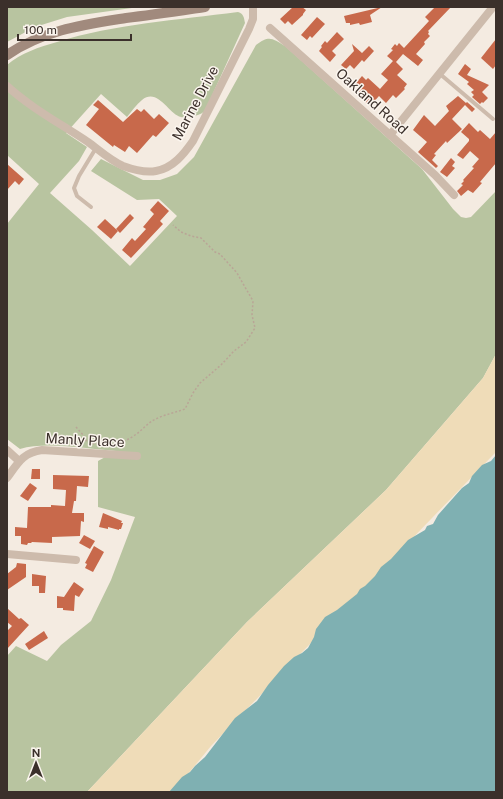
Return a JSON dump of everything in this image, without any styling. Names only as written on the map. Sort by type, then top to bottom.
[{"type":"street","points":[[7,55],[36,39],[62,30],[99,22],[205,7]]},
{"type":"street","name":"Marine Drive","points":[[7,86],[29,104],[121,165],[140,171],[156,171],[163,169],[181,157],[193,141],[250,30],[253,19],[253,7]]},
{"type":"street","points":[[390,135],[493,7]]},
{"type":"street","name":"Oakland Road","points":[[270,28],[435,175],[454,194]]},
{"type":"street","points":[[7,450],[19,461],[7,478]]},
{"type":"street","name":"Manly Place","points":[[19,461],[32,452],[42,450],[137,456]]},
{"type":"street","points":[[7,554],[76,560]]},
{"type":"lane","points":[[440,74],[493,119]]},
{"type":"lane","points":[[92,206],[84,202],[76,194],[74,186],[96,148]]},
{"type":"path","points":[[76,427],[87,442],[116,445],[136,435],[153,420],[185,409],[200,383],[221,365],[234,351],[246,342],[254,330],[255,324],[252,315],[253,301],[237,273],[220,254],[215,252],[201,238],[181,232],[173,225]]},
{"type":"green space","points":[[7,7],[139,7],[67,17],[35,27],[7,42]]},
{"type":"green space","points":[[238,12],[243,15],[245,23],[205,111],[196,115],[181,117],[172,112],[158,99],[148,97],[142,100],[127,117],[101,94],[66,133],[87,147],[79,161],[50,193],[130,266],[177,216],[159,199],[137,200],[91,171],[101,159],[143,180],[160,180],[177,174],[194,157],[256,45],[267,39],[274,40],[285,46],[422,169],[461,217],[471,217],[496,191],[496,354],[483,378],[386,490],[247,622],[87,792],[7,792],[7,656],[16,646],[47,661],[61,645],[91,621],[111,580],[135,517],[98,507],[98,461],[116,451],[54,446],[20,449],[7,439],[7,224],[39,184],[7,155],[7,65],[30,51],[79,36],[146,23]]},
{"type":"sand","points":[[496,354],[496,452],[211,746],[173,792],[87,792],[247,622],[386,490],[483,378]]},
{"type":"water","points":[[496,455],[496,792],[169,792],[182,777],[190,772],[205,757],[235,718],[257,701],[284,666],[308,648],[314,637],[316,629],[325,617],[337,610],[357,594],[360,589],[375,576],[381,567],[391,559],[408,540],[425,530],[427,526],[433,524],[438,515],[462,488],[469,483],[472,476],[482,465],[491,461]]},
{"type":"building","points":[[293,7],[302,7],[306,10],[303,15],[292,25],[288,21],[285,24],[280,19]]},
{"type":"building","points":[[382,7],[370,15],[372,22],[360,25],[359,23],[350,25],[350,23],[346,23],[344,16]]},
{"type":"building","points":[[435,7],[451,7],[428,31],[430,36],[416,54],[423,60],[418,66],[403,54],[396,62],[403,69],[397,75],[407,84],[404,88],[405,89],[396,98],[393,95],[386,103],[379,96],[370,106],[361,98],[362,97],[359,94],[359,91],[362,88],[356,83],[362,76],[366,80],[368,78],[380,89],[388,80],[381,74],[393,61],[387,56],[393,50],[391,49],[395,44],[397,46],[399,43],[404,48],[429,21],[425,17]]},
{"type":"building","points":[[317,17],[325,24],[312,38],[310,36],[307,40],[301,35]]},
{"type":"building","points":[[337,32],[344,39],[332,51],[336,55],[330,62],[319,51],[325,41],[327,43]]},
{"type":"building","points":[[496,39],[496,65],[493,69],[481,58]]},
{"type":"building","points":[[352,44],[362,53],[369,46],[374,51],[364,62],[362,60],[354,69],[350,65],[346,69],[341,65],[354,51]]},
{"type":"building","points":[[465,64],[471,69],[467,75],[489,85],[482,92],[488,98],[483,103],[482,102],[480,104],[472,97],[474,95],[471,92],[474,90],[467,84],[469,82],[458,74]]},
{"type":"building","points":[[458,96],[475,109],[472,112],[465,105],[452,119],[462,129],[447,143],[446,141],[434,154],[436,155],[432,160],[438,166],[436,168],[418,152],[427,142],[413,130],[424,115],[435,126],[449,111],[446,106]]},
{"type":"building","points":[[98,100],[123,122],[137,109],[141,112],[144,109],[154,119],[159,114],[169,123],[156,137],[153,135],[137,153],[129,146],[125,152],[114,145],[113,147],[86,125],[99,109],[93,105]]},
{"type":"building","points":[[469,123],[478,132],[480,130],[490,139],[496,132],[496,163],[473,193],[468,190],[461,196],[457,191],[463,185],[461,184],[464,181],[463,180],[474,168],[472,167],[479,159],[470,151],[463,159],[457,155],[469,141],[469,139],[461,132]]},
{"type":"building","points":[[451,158],[455,162],[452,166],[455,168],[447,177],[440,172]]},
{"type":"building","points":[[7,164],[24,179],[19,185],[15,181],[7,190]]},
{"type":"building","points":[[158,201],[169,211],[160,221],[163,224],[131,258],[122,250],[132,238],[135,241],[146,229],[143,227],[154,214],[150,210]]},
{"type":"building","points":[[130,214],[134,218],[120,233],[116,229]]},
{"type":"building","points":[[105,219],[118,231],[111,239],[97,227]]},
{"type":"building","points":[[32,469],[40,469],[40,479],[31,479]]},
{"type":"building","points":[[53,475],[89,476],[88,487],[77,486],[76,501],[74,501],[72,513],[84,513],[84,522],[81,521],[80,536],[52,537],[52,543],[32,542],[28,543],[27,545],[21,544],[21,536],[15,536],[15,527],[27,528],[28,507],[51,507],[51,505],[65,506],[66,490],[53,489]]},
{"type":"building","points":[[30,483],[37,488],[28,501],[20,496]]},
{"type":"building","points":[[103,513],[122,521],[121,523],[123,523],[121,529],[99,527]]},
{"type":"building","points":[[84,535],[95,541],[90,549],[79,543]]},
{"type":"building","points":[[94,546],[104,552],[93,572],[85,568],[87,564],[85,563]]},
{"type":"building","points":[[17,563],[26,564],[26,577],[7,590],[7,574],[16,567]]},
{"type":"building","points":[[32,574],[46,576],[45,593],[39,593],[39,586],[32,586]]},
{"type":"building","points":[[74,582],[84,589],[79,597],[75,595],[74,611],[57,608],[57,596],[64,597]]},
{"type":"building","points":[[7,608],[19,619],[21,618],[29,625],[7,649],[7,631],[12,626],[7,622]]},
{"type":"building","points":[[44,631],[48,638],[29,650],[25,644]]}]
